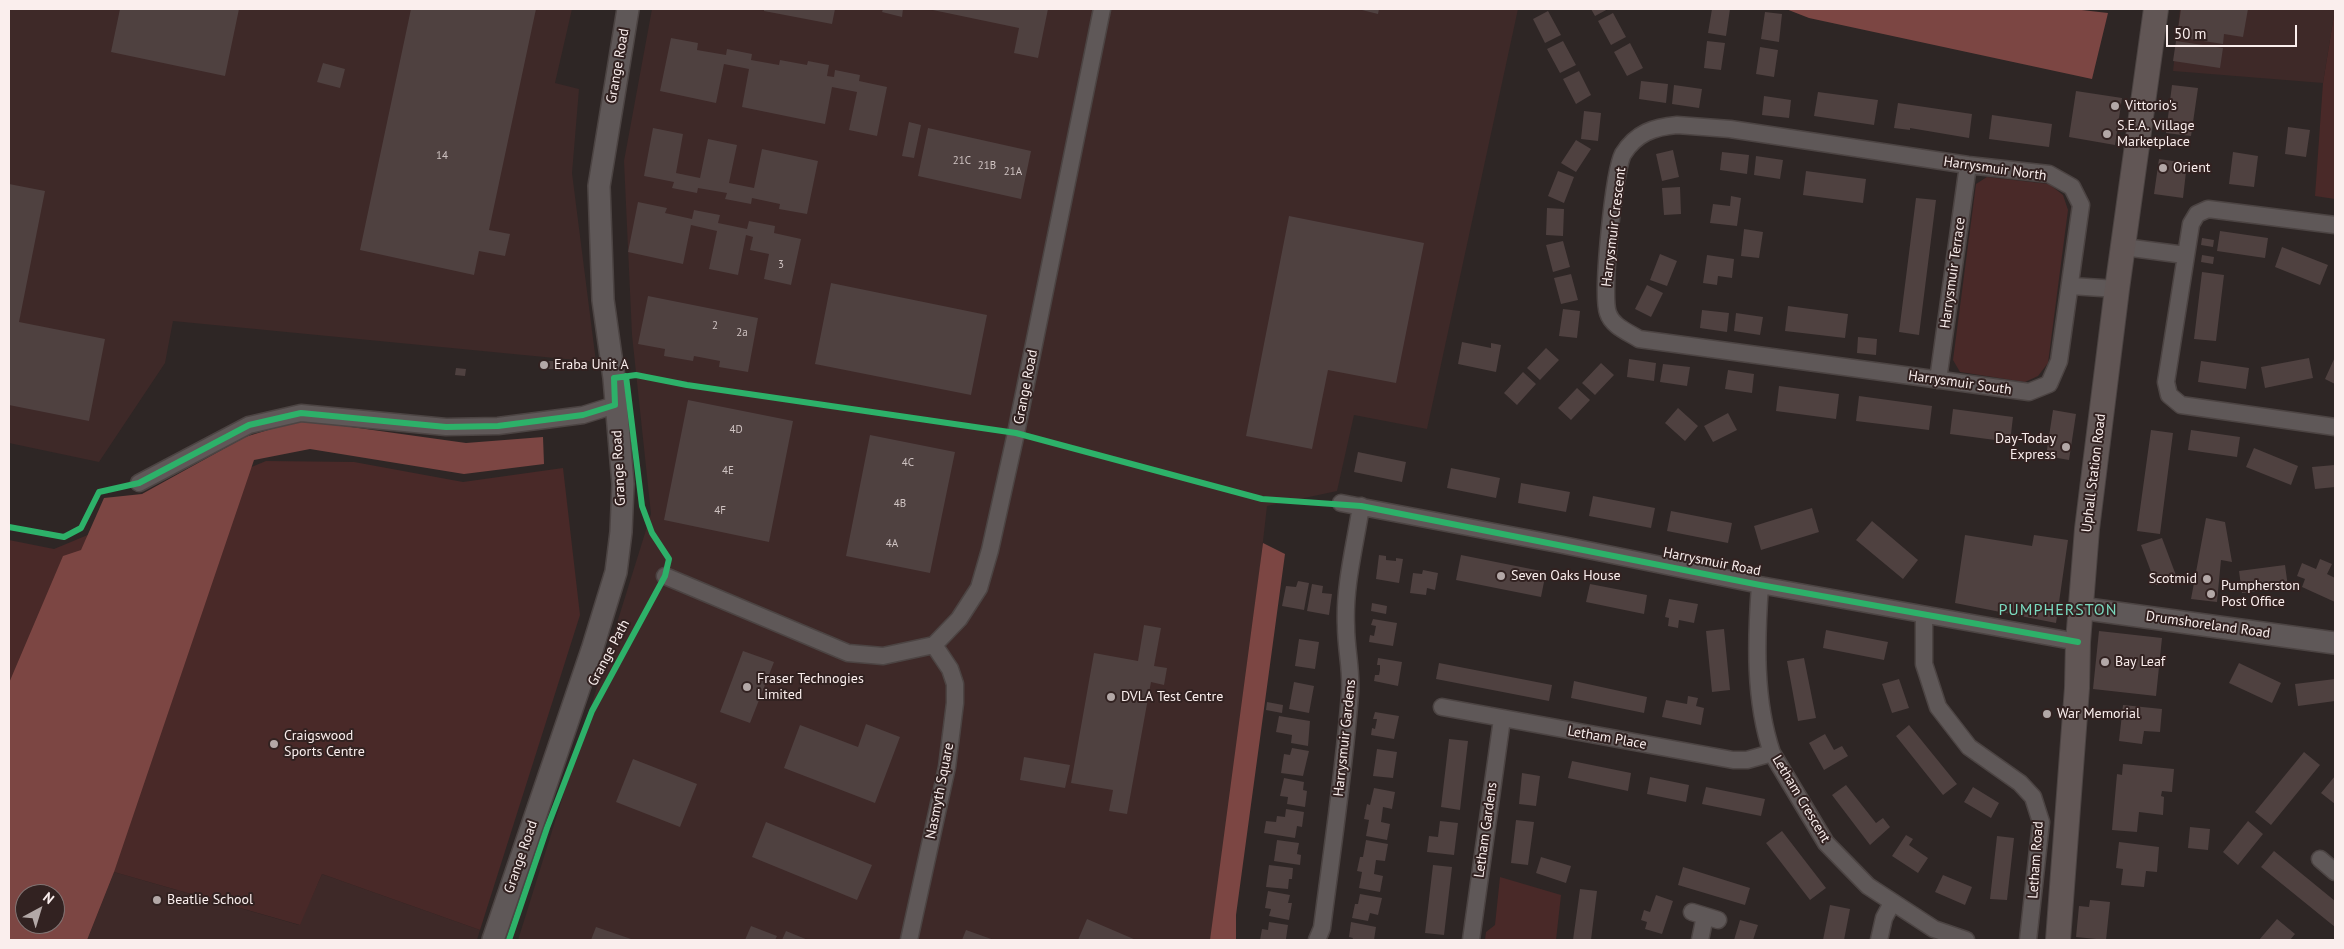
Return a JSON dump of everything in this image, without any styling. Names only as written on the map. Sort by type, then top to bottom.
[{"type":"main road","name":"Uphall Station Road","points":[[2058,940],[2087,529],[2117,289],[2156,9]]},
{"type":"street","name":"Grange Road","points":[[493,940],[592,650],[616,572],[621,532],[623,484],[614,378],[603,300],[599,186],[628,9]]},
{"type":"street","name":"Grange Road","points":[[934,644],[959,619],[979,588],[990,550],[1014,442],[1102,9]]},
{"type":"street","name":"Harrysmuir Crescent","points":[[1770,356],[1639,339],[1616,325],[1608,312],[1605,284],[1617,180],[1622,155],[1637,137],[1656,126],[1677,125],[1730,129],[1799,140]]},
{"type":"street","name":"Harrysmuir North","points":[[1799,140],[1968,165],[2049,174],[2072,187],[2081,205],[2071,286]]},
{"type":"street","name":"Harrysmuir Terrace","points":[[1938,380],[1968,165]]},
{"type":"street","points":[[2335,225],[2208,210],[2197,214],[2191,224],[2185,255],[2166,382],[2169,395],[2181,405],[2335,428]]},
{"type":"street","points":[[2124,247],[2185,255]]},
{"type":"street","points":[[2071,286],[2117,289]]},
{"type":"street","name":"Harrysmuir South","points":[[1770,356],[2029,392],[2049,384],[2059,361],[2071,286]]},
{"type":"street","points":[[139,483],[250,425],[301,413],[446,427],[498,426],[575,416],[615,405]]},
{"type":"street","name":"Harrysmuir Road","points":[[1341,503],[1760,585],[2078,642]]},
{"type":"street","name":"Harrysmuir Gardens","points":[[1317,940],[1322,928],[1350,694],[1352,673],[1346,627],[1347,587],[1362,506]]},
{"type":"street","points":[[665,576],[848,653],[883,656],[934,644]]},
{"type":"street","name":"Letham Crescent","points":[[1760,585],[1756,634],[1760,688],[1768,741],[1772,753],[1826,843],[1868,886],[1934,928],[1966,940]]},
{"type":"street","name":"Drumshoreland Road","points":[[2080,608],[2335,643]]},
{"type":"street","name":"Letham Road","points":[[1924,615],[1924,664],[1938,707],[1969,747],[2020,783],[2034,797],[2041,822],[2028,940]]},
{"type":"street","name":"Nasmyth Square","points":[[909,940],[947,767],[955,703],[955,684],[950,669],[934,644]]},
{"type":"street","name":"Letham Place","points":[[1442,707],[1733,760],[1747,760],[1772,753]]},
{"type":"street","name":"Letham Gardens","points":[[1471,940],[1502,719]]},
{"type":"street","points":[[2320,859],[2335,872]]},
{"type":"street","points":[[1879,940],[1884,918],[1892,903]]},
{"type":"street","points":[[1700,940],[1705,916]]},
{"type":"shaded area","points":[[9,9],[572,9],[555,83],[579,89],[572,173],[596,362],[173,321],[165,363],[99,462],[9,443]]},
{"type":"shaded area","points":[[652,9],[1518,9],[1427,429],[1354,415],[1337,491],[1267,506],[1218,940],[518,940],[651,514],[632,335],[624,161]]},
{"type":"shaded area","points":[[1786,9],[2073,9],[2108,13],[2092,79],[1809,18]]},
{"type":"shaded area","points":[[2180,9],[2335,9],[2323,83],[2173,71]]},
{"type":"shaded area","points":[[2335,9],[2335,199],[2315,196],[2323,83]]},
{"type":"shaded area","points":[[1987,177],[2049,184],[2063,195],[2068,210],[2048,363],[2038,376],[2025,382],[1960,372],[1953,360],[1976,184]]},
{"type":"shaded area","points":[[301,420],[466,443],[543,437],[544,464],[464,474],[310,449],[254,460],[114,872],[87,940],[9,940],[9,683],[63,556],[81,550],[104,498],[142,494],[245,437]]},
{"type":"shaded area","name":"Craigswood Sports Centre","points":[[266,461],[354,462],[463,482],[563,468],[580,615],[480,930],[322,874],[300,925],[114,872],[87,940],[9,940],[9,540],[54,549]]},
{"type":"shaded area","points":[[1263,543],[1285,554],[1236,915],[1236,940],[1210,940]]},
{"type":"shaded area","name":"Beatlie School","points":[[114,872],[299,925],[322,874],[480,930],[477,940],[87,940]]},
{"type":"shaded area","points":[[1500,877],[1561,895],[1556,940],[1485,940],[1486,932],[1495,925]]},
{"type":"building","points":[[120,9],[239,9],[225,76],[111,52]]},
{"type":"building","points":[[411,9],[536,9],[489,230],[510,234],[505,256],[479,251],[474,275],[360,250]]},
{"type":"building","points":[[764,9],[835,9],[832,24],[764,11]]},
{"type":"building","points":[[883,9],[903,9],[902,17],[882,12]]},
{"type":"building","points":[[928,9],[1048,9],[1038,58],[1014,53],[1019,28]]},
{"type":"building","points":[[1358,9],[1379,9],[1378,14]]},
{"type":"building","points":[[1591,9],[1608,9],[1595,16]]},
{"type":"building","points":[[1712,9],[1730,9],[1726,36],[1708,33]]},
{"type":"building","points":[[2181,9],[2248,9],[2243,37],[2224,34],[2223,44],[2177,37]]},
{"type":"building","points":[[1548,11],[1561,35],[1545,43],[1533,19]]},
{"type":"building","points":[[1765,12],[1782,14],[1779,42],[1761,39]]},
{"type":"building","points":[[1613,13],[1626,37],[1611,45],[1598,21]]},
{"type":"building","points":[[671,38],[698,43],[697,50],[726,55],[727,49],[752,54],[751,60],[779,65],[780,60],[807,65],[808,61],[829,65],[827,76],[834,77],[835,70],[860,75],[859,81],[887,87],[877,136],[849,130],[857,92],[832,87],[825,124],[742,107],[749,69],[724,64],[716,103],[660,91]]},
{"type":"building","points":[[1563,41],[1576,65],[1560,73],[1547,49]]},
{"type":"building","points":[[1707,41],[1725,43],[1721,70],[1704,68]]},
{"type":"building","points":[[2176,41],[2223,48],[2220,68],[2173,61]]},
{"type":"building","points":[[1630,43],[1643,68],[1627,76],[1614,52]]},
{"type":"building","points":[[1760,47],[1778,50],[1774,77],[1756,74]]},
{"type":"building","points":[[323,63],[345,69],[340,88],[317,82]]},
{"type":"building","points":[[1579,71],[1591,95],[1576,104],[1563,79]]},
{"type":"building","points":[[1641,81],[1668,84],[1666,103],[1639,99]]},
{"type":"building","points":[[1674,85],[1702,89],[1699,108],[1672,104]]},
{"type":"building","points":[[2172,85],[2198,88],[2191,136],[2166,133]]},
{"type":"building","points":[[2076,91],[2122,98],[2115,145],[2069,137]]},
{"type":"building","points":[[1818,92],[1878,100],[1874,125],[1814,116]]},
{"type":"building","points":[[1764,96],[1791,100],[1789,118],[1762,115]]},
{"type":"building","points":[[1898,103],[1972,114],[1969,138],[1910,128],[1910,130],[1894,128]]},
{"type":"building","points":[[1584,111],[1601,113],[1598,141],[1581,139]]},
{"type":"building","points":[[1992,115],[2052,124],[2049,147],[1989,139]]},
{"type":"building","points":[[909,122],[921,125],[914,158],[902,156]]},
{"type":"building","points":[[2288,127],[2310,130],[2306,157],[2285,154]]},
{"type":"building","points":[[653,128],[683,134],[676,173],[700,178],[708,139],[737,145],[729,183],[754,188],[762,149],[818,161],[807,214],[779,209],[780,204],[752,198],[751,204],[725,199],[727,193],[698,188],[697,193],[672,188],[674,182],[644,176]]},
{"type":"building","points":[[928,128],[1031,151],[1021,199],[918,176]]},
{"type":"building","points":[[1576,140],[1591,149],[1576,172],[1561,163]]},
{"type":"building","points":[[1673,150],[1679,177],[1662,181],[1656,154]]},
{"type":"building","points":[[1722,152],[1749,155],[1747,174],[1720,170]]},
{"type":"building","points":[[2233,152],[2258,156],[2254,187],[2229,184]]},
{"type":"building","points":[[1756,156],[1783,160],[1780,179],[1754,175]]},
{"type":"building","points":[[2159,159],[2187,163],[2183,198],[2154,194]]},
{"type":"building","points":[[1558,171],[1574,177],[1564,203],[1548,196]]},
{"type":"building","points":[[1806,171],[1866,179],[1863,203],[1803,195]]},
{"type":"building","points":[[9,184],[45,191],[19,322],[105,339],[89,421],[9,405]]},
{"type":"building","points":[[1680,187],[1681,214],[1664,215],[1662,188]]},
{"type":"building","points":[[1731,196],[1741,198],[1737,226],[1710,223],[1713,204],[1730,206]]},
{"type":"building","points":[[1916,198],[1936,200],[1919,335],[1899,332]]},
{"type":"building","points":[[638,202],[667,208],[665,213],[692,219],[694,210],[720,215],[718,223],[747,229],[749,221],[775,226],[774,233],[801,239],[791,285],[764,279],[769,254],[750,250],[753,237],[746,235],[738,275],[709,269],[717,231],[691,225],[683,264],[628,252]]},
{"type":"building","points":[[1547,208],[1564,209],[1563,236],[1546,235]]},
{"type":"building","points":[[1289,216],[1424,243],[1396,383],[1328,370],[1312,449],[1246,436]]},
{"type":"building","points":[[1744,229],[1763,232],[1759,258],[1741,256]]},
{"type":"building","points":[[2220,231],[2268,238],[2265,258],[2217,251]]},
{"type":"building","points":[[2202,238],[2214,240],[2213,247],[2201,245]]},
{"type":"building","points":[[1563,241],[1570,267],[1553,272],[1546,245]]},
{"type":"building","points":[[2282,247],[2328,265],[2320,285],[2275,267]]},
{"type":"building","points":[[1660,254],[1677,261],[1667,286],[1650,280]]},
{"type":"building","points":[[1707,255],[1734,259],[1732,278],[1718,276],[1717,285],[1703,283]]},
{"type":"building","points":[[2202,255],[2214,257],[2213,264],[2201,262]]},
{"type":"building","points":[[2202,272],[2224,275],[2216,341],[2194,339]]},
{"type":"building","points":[[1571,274],[1578,300],[1561,304],[1554,278]]},
{"type":"building","points":[[831,283],[987,315],[971,395],[815,364]]},
{"type":"building","points":[[1647,285],[1663,293],[1651,317],[1635,309]]},
{"type":"building","points":[[648,296],[758,318],[748,372],[719,367],[720,361],[694,356],[693,361],[664,356],[665,349],[638,344]]},
{"type":"building","points":[[1788,306],[1848,314],[1845,338],[1785,331]]},
{"type":"building","points":[[1563,309],[1580,311],[1577,338],[1559,336]]},
{"type":"building","points":[[1702,310],[1729,313],[1727,332],[1700,328]]},
{"type":"building","points":[[1736,313],[1763,317],[1760,335],[1734,331]]},
{"type":"building","points":[[1858,337],[1877,339],[1876,355],[1857,353]]},
{"type":"building","points":[[1462,342],[1491,348],[1491,343],[1501,345],[1496,372],[1458,364]]},
{"type":"building","points":[[1546,348],[1559,360],[1540,380],[1527,368]]},
{"type":"building","points":[[2335,357],[2335,384],[2325,379]]},
{"type":"building","points":[[2309,358],[2313,378],[2265,388],[2261,367]]},
{"type":"building","points":[[1629,359],[1656,363],[1654,381],[1627,377]]},
{"type":"building","points":[[540,361],[556,361],[557,369],[540,369]]},
{"type":"building","points":[[2201,361],[2249,368],[2246,389],[2198,382]]},
{"type":"building","points":[[1601,363],[1614,375],[1595,395],[1582,383]]},
{"type":"building","points":[[1663,364],[1690,367],[1687,386],[1660,382]]},
{"type":"building","points":[[456,368],[466,369],[465,376],[455,375]]},
{"type":"building","points":[[1728,370],[1754,374],[1752,393],[1725,389]]},
{"type":"building","points":[[1523,372],[1536,384],[1517,405],[1504,393]]},
{"type":"building","points":[[1779,386],[1839,394],[1836,419],[1776,411]]},
{"type":"building","points":[[1577,388],[1590,400],[1571,420],[1558,408]]},
{"type":"building","points":[[1859,396],[1932,406],[1929,430],[1856,421]]},
{"type":"building","points":[[688,400],[793,421],[769,542],[664,520]]},
{"type":"building","points":[[1678,408],[1698,426],[1685,441],[1665,423]]},
{"type":"building","points":[[1953,409],[2013,417],[2010,442],[1950,434]]},
{"type":"building","points":[[2053,410],[2076,414],[2069,460],[2046,456]]},
{"type":"building","points":[[1728,413],[1737,430],[1713,442],[1704,426]]},
{"type":"building","points":[[2151,430],[2173,433],[2160,534],[2137,531]]},
{"type":"building","points":[[2191,430],[2240,437],[2237,457],[2188,450]]},
{"type":"building","points":[[870,435],[955,452],[930,573],[846,556]]},
{"type":"building","points":[[2254,448],[2298,466],[2291,485],[2246,467]]},
{"type":"building","points":[[1358,452],[1406,462],[1402,482],[1354,472]]},
{"type":"building","points":[[2335,465],[2335,487],[2315,489],[2312,467]]},
{"type":"building","points":[[1451,468],[1500,478],[1496,498],[1447,488]]},
{"type":"building","points":[[1521,483],[1570,492],[1566,512],[1518,503]]},
{"type":"building","points":[[1593,496],[1655,508],[1651,528],[1589,516]]},
{"type":"building","points":[[1812,508],[1819,532],[1761,550],[1754,526]]},
{"type":"building","points":[[1671,511],[1732,523],[1728,543],[1667,531]]},
{"type":"building","points":[[2206,518],[2225,522],[2232,562],[2221,560],[2217,602],[2191,599]]},
{"type":"building","points":[[1872,521],[1918,560],[1903,579],[1856,540]]},
{"type":"building","points":[[1965,535],[2032,546],[2034,535],[2068,540],[2056,623],[1955,603]]},
{"type":"building","points":[[2162,538],[2177,578],[2156,585],[2141,545]]},
{"type":"building","points":[[1379,555],[1386,556],[1386,560],[1396,561],[1396,558],[1403,559],[1399,583],[1376,579]]},
{"type":"building","name":"Seven Oaks House","points":[[1461,555],[1546,572],[1541,597],[1456,580]]},
{"type":"building","points":[[2320,559],[2332,564],[2327,574],[2335,578],[2335,602],[2302,587],[2305,579],[2297,576],[2302,563],[2316,569]]},
{"type":"building","points":[[2285,565],[2288,587],[2242,593],[2239,571]]},
{"type":"building","points":[[1423,570],[1438,573],[1435,590],[1427,588],[1426,595],[1410,593],[1413,573],[1422,574]]},
{"type":"building","points":[[1298,581],[1309,583],[1304,610],[1282,606],[1286,586],[1296,587]]},
{"type":"building","points":[[1312,584],[1323,586],[1322,593],[1332,594],[1329,615],[1307,611]]},
{"type":"building","points":[[1590,584],[1647,595],[1644,614],[1586,602]]},
{"type":"building","points":[[1669,599],[1698,604],[1694,623],[1679,620],[1678,628],[1668,626],[1669,618],[1665,617]]},
{"type":"building","points":[[1372,603],[1387,606],[1386,614],[1371,611]]},
{"type":"building","points":[[1373,619],[1397,623],[1393,646],[1369,642],[1370,635],[1374,636],[1376,626],[1371,625]]},
{"type":"building","points":[[1144,625],[1161,628],[1154,666],[1167,668],[1164,685],[1151,682],[1127,814],[1109,811],[1113,790],[1071,783],[1094,653],[1138,661]]},
{"type":"building","points":[[1724,629],[1730,690],[1712,692],[1706,631]]},
{"type":"building","points":[[1826,630],[1888,642],[1884,660],[1823,648]]},
{"type":"building","points":[[2099,631],[2162,638],[2156,696],[2093,689]]},
{"type":"building","points":[[1299,639],[1319,642],[1315,669],[1295,666]]},
{"type":"building","name":"Fraser Technogies Limited","points":[[743,651],[774,662],[750,723],[720,712]]},
{"type":"building","points":[[1378,658],[1402,662],[1398,686],[1374,681],[1375,675],[1379,675],[1380,670],[1380,665],[1377,665]]},
{"type":"building","points":[[1804,658],[1816,718],[1798,721],[1787,661]]},
{"type":"building","points":[[1439,663],[1552,685],[1549,701],[1436,679]]},
{"type":"building","points":[[2239,663],[2281,683],[2272,703],[2229,683]]},
{"type":"building","points":[[1899,679],[1909,708],[1892,713],[1882,684]]},
{"type":"building","points":[[2335,679],[2335,701],[2298,706],[2295,684]]},
{"type":"building","points":[[1574,681],[1647,697],[1644,713],[1571,698]]},
{"type":"building","points":[[1294,682],[1314,686],[1309,713],[1289,709]]},
{"type":"building","points":[[1688,696],[1698,698],[1696,706],[1704,708],[1701,725],[1662,717],[1666,700],[1687,704]]},
{"type":"building","points":[[1267,702],[1283,705],[1282,713],[1266,710]]},
{"type":"building","points":[[2123,705],[2162,709],[2160,732],[2144,731],[2142,744],[2119,741]]},
{"type":"building","points":[[1375,712],[1399,716],[1394,739],[1371,735],[1372,728],[1375,729],[1377,719],[1373,719]]},
{"type":"building","points":[[1279,716],[1310,721],[1308,746],[1291,743],[1292,735],[1276,732]]},
{"type":"building","points":[[866,724],[900,737],[875,803],[784,768],[800,725],[858,747]]},
{"type":"building","points":[[1909,725],[1957,784],[1943,795],[1896,736]]},
{"type":"building","points":[[1825,734],[1834,750],[1842,746],[1848,756],[1824,770],[1809,743]]},
{"type":"building","points":[[1449,739],[1468,741],[1460,810],[1441,807]]},
{"type":"building","points":[[1292,748],[1309,751],[1303,776],[1281,773],[1284,754],[1290,755]]},
{"type":"building","points":[[1377,749],[1397,752],[1393,778],[1373,776]]},
{"type":"building","points":[[2304,752],[2320,765],[2271,825],[2255,812]]},
{"type":"building","points":[[1024,757],[1070,765],[1065,788],[1020,780]]},
{"type":"building","points":[[633,759],[697,784],[680,827],[616,802]]},
{"type":"building","points":[[1572,761],[1631,773],[1628,791],[1568,778]]},
{"type":"building","points":[[2123,764],[2174,769],[2172,792],[2162,791],[2161,796],[2164,797],[2163,815],[2139,812],[2137,832],[2112,830],[2117,774],[2122,775]]},
{"type":"building","points":[[1522,773],[1540,776],[1536,806],[1519,804]]},
{"type":"building","points":[[2335,776],[2335,804],[2321,793]]},
{"type":"building","points":[[1650,777],[1689,785],[1686,802],[1647,794]]},
{"type":"building","points":[[1284,778],[1304,782],[1303,790],[1307,791],[1305,807],[1287,804],[1288,797],[1280,796]]},
{"type":"building","points":[[1846,785],[1876,823],[1883,818],[1890,827],[1870,845],[1832,795]]},
{"type":"building","points":[[1706,787],[1765,799],[1761,816],[1702,804]]},
{"type":"building","points":[[1973,787],[1999,803],[1991,818],[1964,802]]},
{"type":"building","points":[[1374,788],[1395,792],[1392,809],[1383,807],[1381,822],[1390,824],[1387,840],[1366,836],[1369,820],[1364,819],[1367,804],[1370,805]]},
{"type":"building","points":[[1286,809],[1304,812],[1302,827],[1297,826],[1295,838],[1264,833],[1266,821],[1276,822],[1277,816],[1285,817]]},
{"type":"building","points":[[1516,820],[1534,822],[1528,865],[1511,863]]},
{"type":"building","points":[[1440,821],[1458,823],[1454,855],[1427,852],[1429,836],[1438,837]]},
{"type":"building","points":[[2248,821],[2263,834],[2238,865],[2223,852]]},
{"type":"building","points":[[766,822],[872,865],[857,900],[752,857]]},
{"type":"building","points":[[2190,827],[2210,829],[2208,850],[2188,848]]},
{"type":"building","points":[[1782,831],[1826,888],[1810,900],[1766,843]]},
{"type":"building","points":[[1906,835],[1913,839],[1909,845],[1928,858],[1918,873],[1892,856]]},
{"type":"building","points":[[1997,836],[2014,838],[2007,900],[1990,899]]},
{"type":"building","points":[[1277,840],[1299,843],[1297,854],[1301,855],[1300,865],[1274,861]]},
{"type":"building","points":[[1366,840],[1388,844],[1385,861],[1376,860],[1374,874],[1383,876],[1380,892],[1359,888],[1362,872],[1357,871],[1360,857],[1363,857]]},
{"type":"building","points":[[2119,842],[2159,847],[2157,872],[2146,871],[2144,887],[2121,885],[2123,869],[2116,868]]},
{"type":"building","points":[[2274,851],[2335,901],[2335,927],[2261,867]]},
{"type":"building","points":[[1541,857],[1571,866],[1566,883],[1536,873]]},
{"type":"building","points":[[1269,865],[1293,868],[1292,879],[1289,879],[1288,889],[1266,887]]},
{"type":"building","points":[[1433,865],[1452,867],[1444,935],[1425,933]]},
{"type":"building","points":[[1683,867],[1750,888],[1745,905],[1678,885]]},
{"type":"building","points":[[1943,875],[1972,887],[1965,905],[1935,892]]},
{"type":"building","points":[[1580,889],[1597,891],[1591,940],[1573,940]]},
{"type":"building","points":[[1268,891],[1290,895],[1288,903],[1292,903],[1289,920],[1269,916],[1271,909],[1265,908]]},
{"type":"building","points":[[1360,894],[1382,898],[1378,915],[1370,913],[1368,921],[1352,918],[1355,904],[1358,904]]},
{"type":"building","points":[[1656,895],[1673,901],[1662,934],[1645,929],[1647,922],[1641,920],[1644,910],[1650,912]]},
{"type":"building","points":[[2090,900],[2110,902],[2106,940],[2076,937],[2079,906],[2089,907]]},
{"type":"building","points":[[1830,905],[1850,909],[1844,940],[1823,940]]},
{"type":"building","points":[[1087,919],[1136,940],[1078,940]]},
{"type":"building","points":[[2277,919],[2295,934],[2290,940],[2259,940]]},
{"type":"building","points":[[1740,920],[1758,925],[1753,940],[1734,940]]},
{"type":"building","points":[[1269,922],[1288,925],[1286,939],[1260,940],[1262,929],[1268,930]]},
{"type":"building","points":[[1351,922],[1376,927],[1374,940],[1352,940],[1353,938],[1349,937]]},
{"type":"building","points":[[751,926],[777,936],[775,940],[745,940]]},
{"type":"building","points":[[596,927],[634,940],[591,940]]},
{"type":"building","points":[[966,930],[994,940],[962,940]]},
{"type":"building","points":[[786,931],[808,940],[782,940]]},
{"type":"cycle path","points":[[9,527],[64,537],[81,528],[99,492],[139,483],[249,425],[301,413],[446,427],[498,426],[583,415],[615,405],[614,378],[636,375],[687,385],[1016,433],[1262,499],[1361,506],[1760,585],[2078,642]]},
{"type":"cycle path","name":"Grange Path","points":[[509,940],[547,828],[592,711],[665,576],[669,559],[652,533],[642,506],[626,376]]},
{"type":"place","name":"Vittorio's","points":[[2115,106]]},
{"type":"place","name":"S.E.A. Village Marketplace","points":[[2107,134]]},
{"type":"place","name":"Orient","points":[[2163,168]]},
{"type":"place","name":"Eraba Unit A","points":[[544,365]]},
{"type":"place","name":"Day-Today Express","points":[[2066,447]]},
{"type":"place","name":"Seven Oaks House","points":[[1501,576]]},
{"type":"place","name":"Scotmid","points":[[2207,579]]},
{"type":"place","name":"Pumpherston Post Office","points":[[2211,594]]},
{"type":"place","name":"Bay Leaf","points":[[2105,662]]},
{"type":"place","name":"Fraser Technogies Limited","points":[[747,687]]},
{"type":"place","name":"DVLA Test Centre","points":[[1111,697]]},
{"type":"place","name":"War Memorial","points":[[2047,714]]},
{"type":"place","name":"Craigswood Sports Centre","points":[[274,744]]},
{"type":"place","name":"Beatlie School","points":[[157,900]]},
{"type":"district","name":"PUMPHERSTON","points":[[2058,610]]}]
